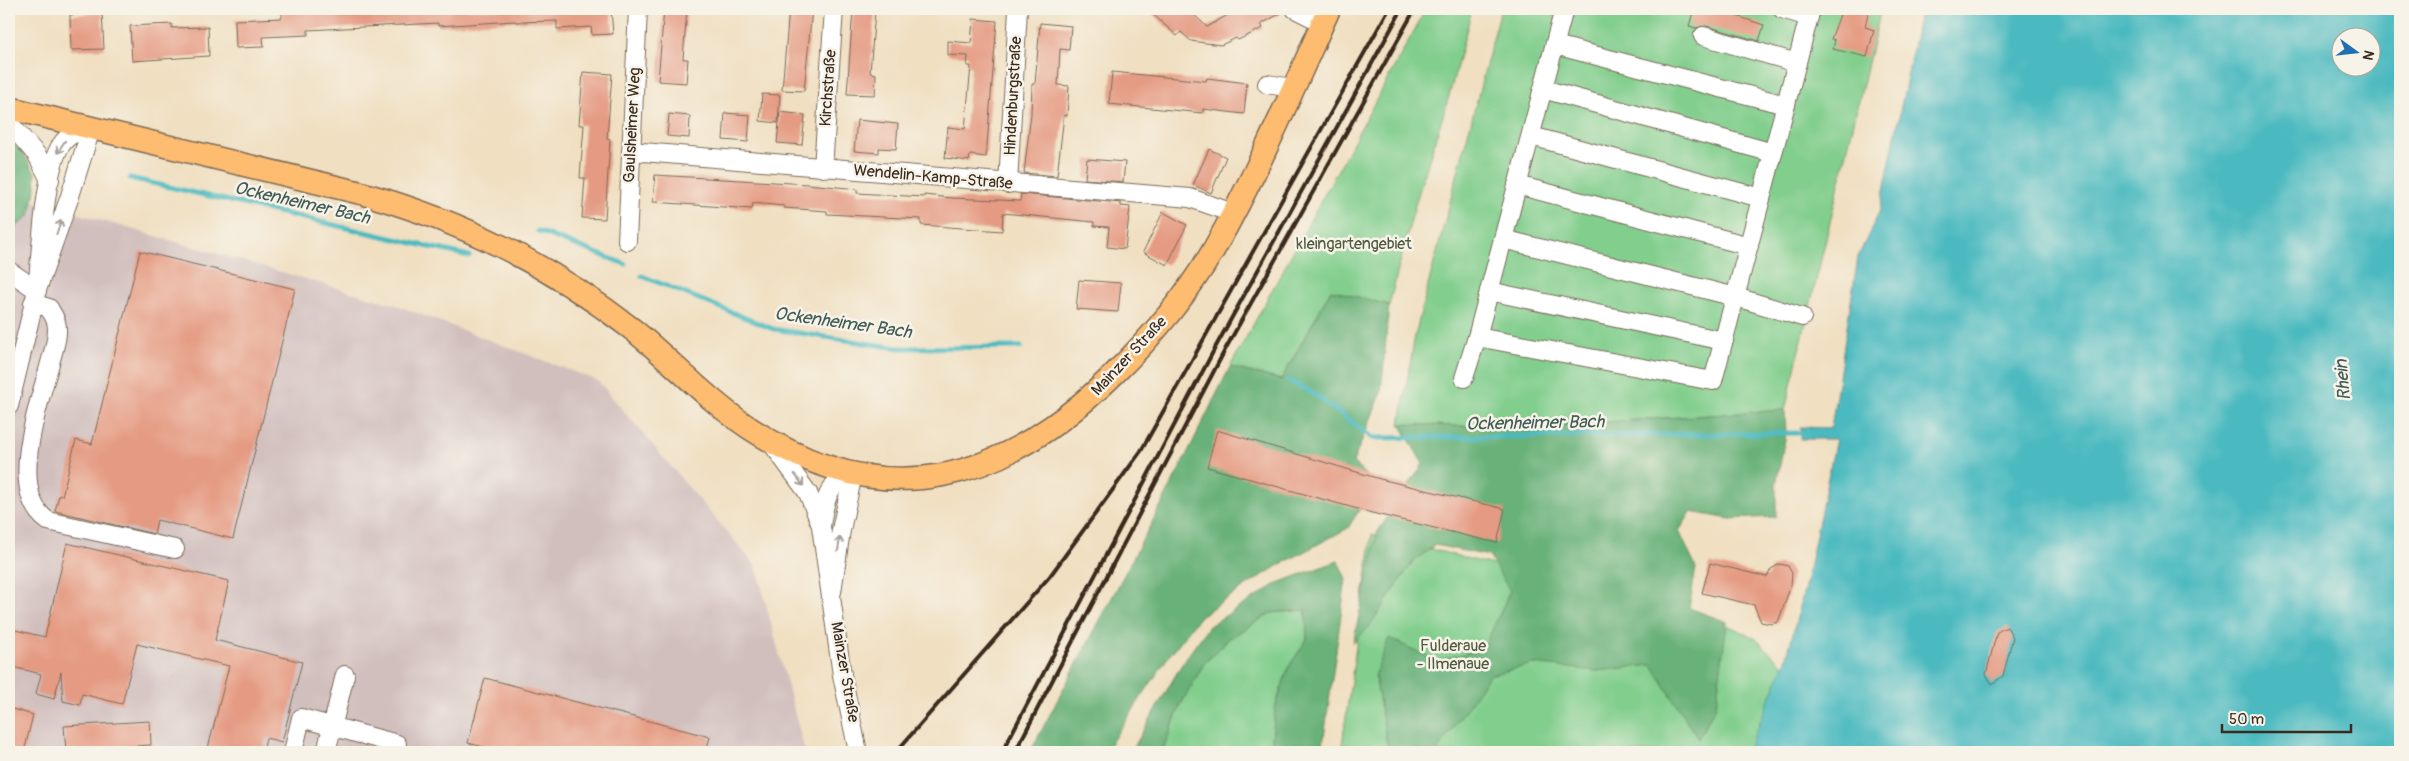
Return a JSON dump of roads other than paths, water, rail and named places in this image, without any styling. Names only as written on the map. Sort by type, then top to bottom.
[{"type":"main road","name":"Mainzer Straße","points":[[853,474],[905,477],[951,474],[996,460],[1026,445],[1050,429],[1100,388],[1152,334],[1212,251],[1233,213],[1326,16]]},
{"type":"main road","points":[[9,108],[361,193],[414,208],[497,242],[547,270],[592,300],[655,348],[725,410],[770,441],[806,460],[853,474]]},
{"type":"street","name":"Gaulsheimer Weg","points":[[628,240],[630,151],[638,9]]},
{"type":"street","name":"Kirchstraße","points":[[823,168],[834,9]]},
{"type":"street","name":"Hindenburgstraße","points":[[1008,184],[1018,9]]},
{"type":"street","name":"Mainzer Straße","points":[[1295,9],[1326,16]]},
{"type":"street","points":[[1464,378],[1477,337],[1564,9]]},
{"type":"street","points":[[1477,337],[1713,381],[1810,13],[1782,9]]},
{"type":"street","points":[[1703,36],[1797,63]]},
{"type":"street","points":[[1555,44],[1786,105]]},
{"type":"street","points":[[1267,84],[1292,88]]},
{"type":"street","points":[[1544,89],[1773,153]]},
{"type":"street","points":[[9,123],[37,155],[50,180]]},
{"type":"street","points":[[9,406],[35,296],[50,180],[55,158],[61,144],[78,132],[91,129]]},
{"type":"street","points":[[35,296],[91,129]]},
{"type":"street","points":[[1531,136],[1762,198]]},
{"type":"street","name":"Wendelin-Kamp-Straße","points":[[630,151],[1190,198],[1233,213]]},
{"type":"street","points":[[1518,185],[1749,246]]},
{"type":"street","points":[[1503,239],[1736,297],[1802,316]]},
{"type":"street","points":[[9,272],[49,308],[56,322],[55,343],[40,400],[26,466],[30,497],[37,514],[48,521],[175,549]]},
{"type":"street","points":[[1489,291],[1724,341]]},
{"type":"street","points":[[770,441],[808,493],[821,526]]},
{"type":"street","name":"Mainzer Straße","points":[[832,592],[853,474],[844,475],[832,486],[824,503],[821,526],[832,592],[841,666],[858,752]]},
{"type":"street","points":[[326,752],[345,675]]},
{"type":"street","points":[[293,752],[301,718],[395,748]]},
{"type":"water","name":"Rhein","points":[[1921,9],[2400,9],[2400,752],[1747,752],[1786,660],[1806,583],[1836,439],[1801,439],[1800,427],[1831,428],[1858,257],[1880,210]]},
{"type":"waterway","name":"Ockenheimer Bach","points":[[130,178],[469,256]]},
{"type":"waterway","name":"Ockenheimer Bach","points":[[538,231],[625,264]]},
{"type":"waterway","name":"Ockenheimer Bach","points":[[642,276],[773,329],[898,348],[1021,347]]},
{"type":"waterway","name":"Ockenheimer Bach","points":[[1288,380],[1314,394],[1373,438],[1800,433]]},
{"type":"railway","points":[[896,752],[1050,576],[1141,451],[1389,9]]},
{"type":"railway","points":[[1002,752],[1215,348],[1402,9]]},
{"type":"railway","points":[[1015,752],[1226,348],[1415,9]]},
{"type":"park label","name":"kleingartengebiet","points":[[1354,244]]},
{"type":"park label","name":"Fulderaue - Ilmenaue","points":[[1453,655]]}]
